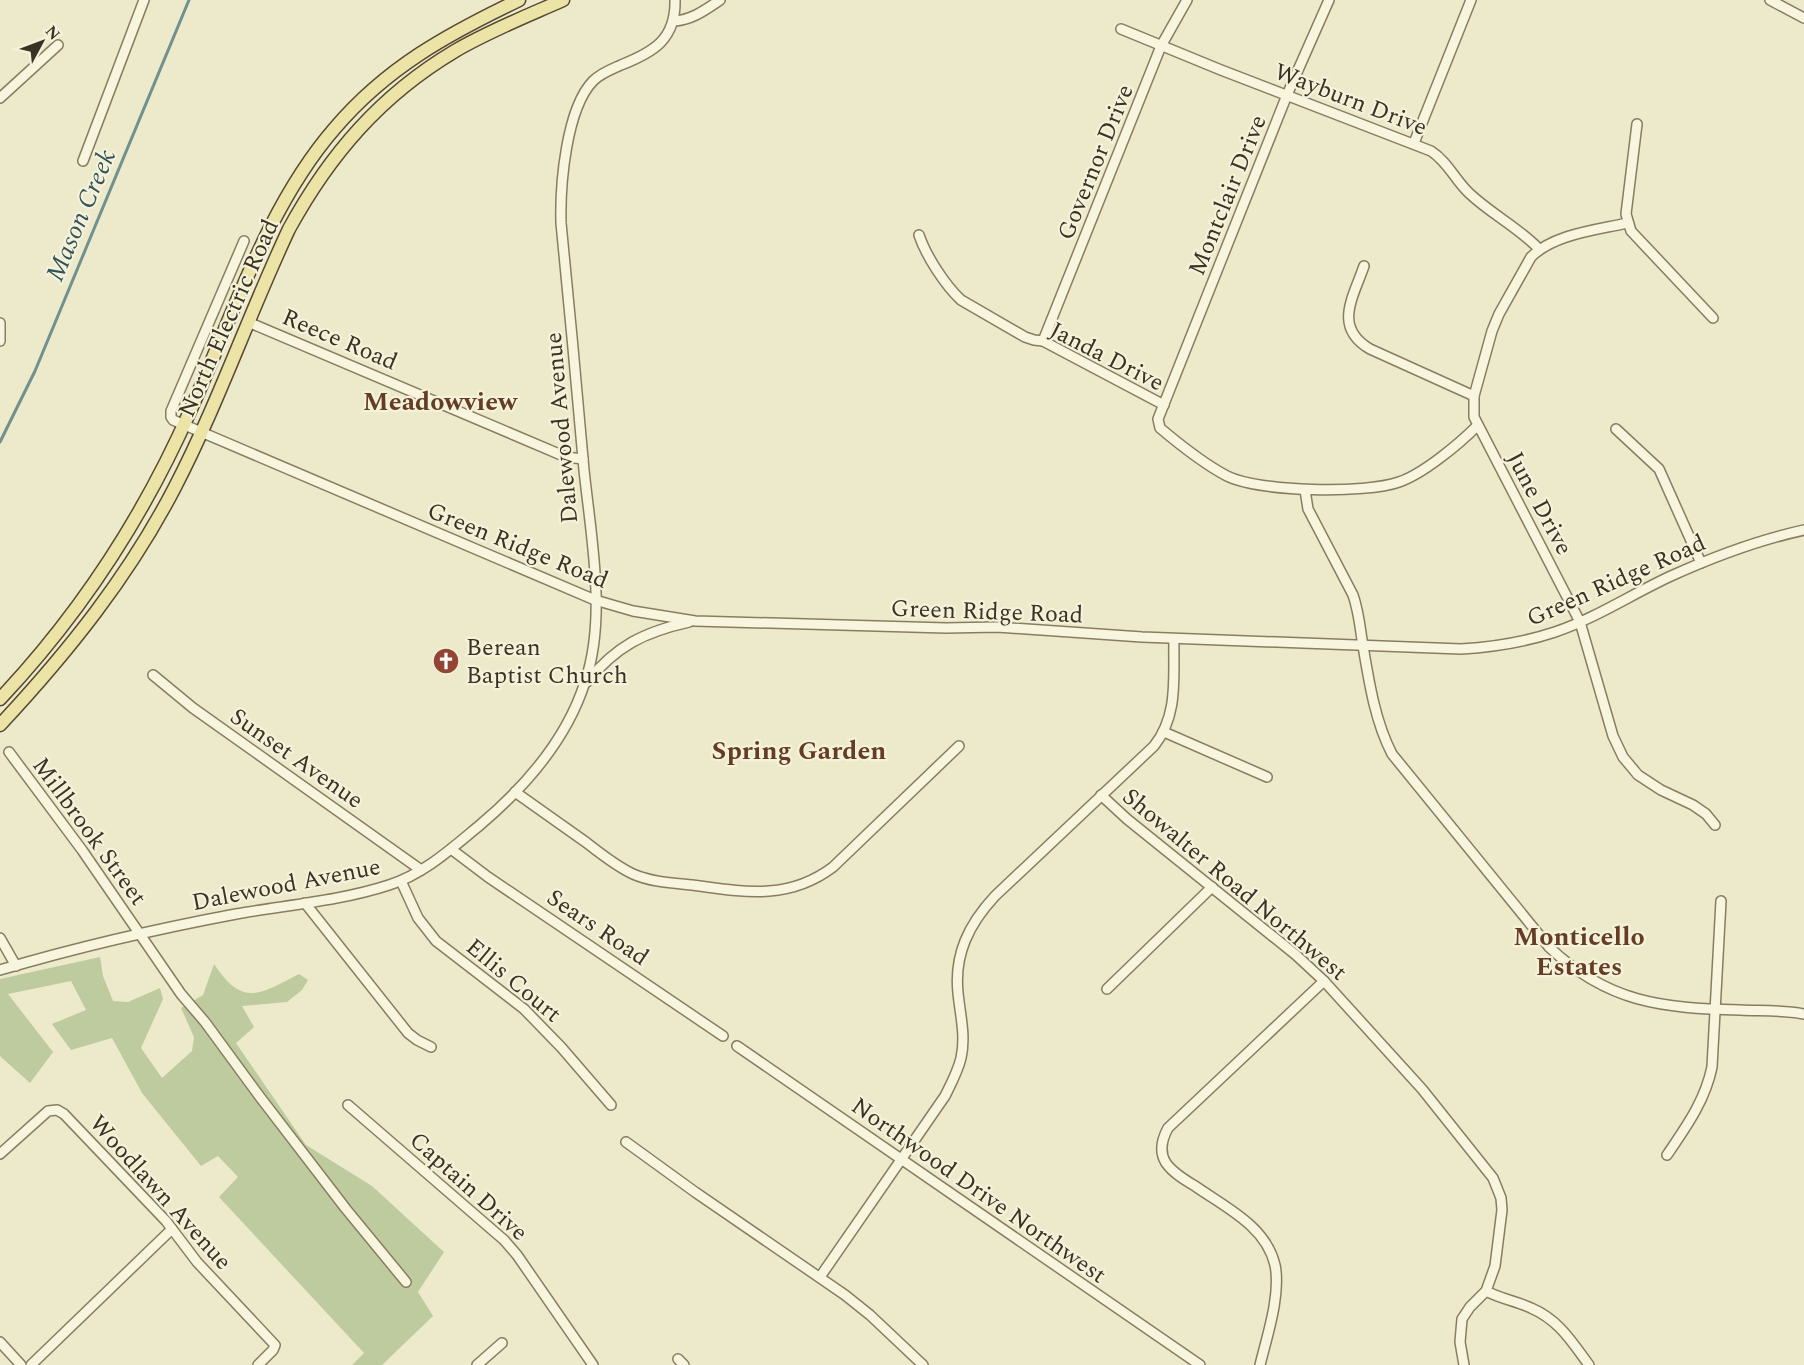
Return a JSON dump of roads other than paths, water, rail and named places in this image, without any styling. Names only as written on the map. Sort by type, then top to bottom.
[{"type":"main road","name":"North Electric Road","points":[[0,699],[56,635],[117,551],[158,480],[281,206],[300,174],[335,127],[378,84],[418,53],[458,29],[519,0]]},
{"type":"main road","name":"North Electric Road","points":[[0,725],[70,646],[111,593],[156,522],[201,433],[282,244],[304,201],[323,172],[359,128],[402,87],[476,39],[563,0]]},
{"type":"street","points":[[83,161],[144,0]]},
{"type":"street","points":[[675,0],[674,21],[686,20],[698,15],[720,0]]},
{"type":"street","name":"Governor Drive","points":[[1043,341],[1161,46],[1187,0]]},
{"type":"street","name":"Montclair Drive","points":[[1164,405],[1287,95],[1329,0]]},
{"type":"street","points":[[1414,143],[1471,0]]},
{"type":"street","points":[[1770,0],[1804,18]]},
{"type":"street","name":"Dalewood Avenue","points":[[0,970],[139,933],[305,903],[400,881],[421,870],[451,849],[515,792],[540,764],[575,707],[585,683],[595,635],[595,572],[561,223],[562,180],[568,143],[580,103],[592,82],[598,76],[649,52],[664,39],[674,21]]},
{"type":"street","name":"Wayburn Drive","points":[[1121,29],[1414,143],[1440,157],[1468,193],[1516,228],[1539,249]]},
{"type":"street","points":[[0,98],[58,45]]},
{"type":"street","points":[[1637,124],[1626,214],[1627,223],[1631,231],[1713,318]]},
{"type":"street","points":[[1539,249],[1553,241],[1627,223]]},
{"type":"street","name":"Janda Drive","points":[[919,235],[928,255],[961,300],[1025,337],[1043,341],[1164,405],[1158,419],[1160,428],[1216,470],[1229,477],[1305,490],[1369,488],[1401,482],[1412,477],[1453,448],[1477,426]]},
{"type":"street","points":[[184,425],[173,420],[171,414],[244,242]]},
{"type":"street","name":"June Drive","points":[[1539,249],[1527,264],[1492,331],[1474,396],[1473,406],[1477,426],[1580,622],[1613,736],[1623,757],[1638,775],[1660,790],[1693,805],[1706,814],[1715,825]]},
{"type":"street","points":[[1364,266],[1348,311],[1348,325],[1354,338],[1370,349],[1474,396]]},
{"type":"street","points":[[216,305],[233,313]]},
{"type":"street","name":"Reece Road","points":[[248,322],[566,457],[583,459]]},
{"type":"street","points":[[0,323],[0,341]]},
{"type":"street","name":"Green Ridge Road","points":[[184,425],[595,600],[643,613],[695,621],[946,628],[997,627],[1174,639],[1485,648],[1528,640],[1580,622],[1701,563],[1760,542],[1804,530]]},
{"type":"street","points":[[1616,429],[1659,468],[1701,563]]},
{"type":"street","points":[[1305,490],[1308,509],[1353,595],[1359,614],[1380,728],[1392,754],[1550,947],[1580,973],[1618,993],[1650,1003],[1804,1014]]},
{"type":"street","points":[[585,683],[605,661],[631,641],[669,627],[695,621]]},
{"type":"street","points":[[820,1277],[945,1096],[960,1063],[963,1038],[957,974],[959,956],[967,932],[995,896],[1154,746],[1164,732],[1172,704],[1174,639]]},
{"type":"street","name":"Sunset Avenue","points":[[153,675],[193,708],[421,870]]},
{"type":"street","points":[[1164,732],[1267,777]]},
{"type":"street","points":[[515,792],[609,860],[633,873],[653,880],[750,893],[771,891],[802,885],[818,878],[833,867],[959,746]]},
{"type":"street","name":"Millbrook Street","points":[[9,752],[82,850],[181,994],[205,1022],[346,1209],[406,1282]]},
{"type":"street","name":"Showalter Road Northwest","points":[[1101,795],[1127,819],[1296,955],[1324,981],[1422,1089],[1493,1178],[1501,1198],[1502,1222],[1495,1266],[1486,1291],[1462,1319],[1460,1342],[1464,1365]]},
{"type":"street","name":"Sears Road","points":[[451,849],[488,877],[723,1036]]},
{"type":"street","name":"Ellis Court","points":[[400,881],[418,918],[431,936],[524,1009],[611,1105]]},
{"type":"street","points":[[1107,989],[1212,887]]},
{"type":"street","points":[[1667,1155],[1693,1117],[1708,1083],[1712,1067],[1722,901]]},
{"type":"street","points":[[305,903],[408,1033],[431,1047]]},
{"type":"street","points":[[0,938],[16,966]]},
{"type":"street","points":[[1260,1365],[1276,1288],[1275,1264],[1271,1254],[1256,1230],[1244,1219],[1180,1176],[1167,1164],[1162,1151],[1162,1143],[1168,1128],[1324,981]]},
{"type":"street","name":"Northwood Drive Northwest","points":[[737,1046],[1200,1365]]},
{"type":"street","name":"Captain Drive","points":[[348,1105],[491,1226],[517,1255],[593,1365]]},
{"type":"street","name":"Woodlawn Avenue","points":[[3,1151],[48,1111],[57,1110],[64,1114],[172,1229],[197,1262],[275,1345],[258,1365]]},
{"type":"street","points":[[626,1142],[820,1277],[870,1316],[923,1365]]},
{"type":"street","points":[[31,1365],[172,1229]]},
{"type":"street","points":[[1486,1291],[1499,1298],[1533,1309],[1547,1317],[1570,1337],[1588,1365]]},
{"type":"street","points":[[0,1342],[21,1365]]},
{"type":"street","points":[[477,1365],[502,1343]]},
{"type":"waterway","name":"Mason Creek","points":[[0,442],[35,371],[189,0]]},
{"type":"place","name":"Berean Baptist Church","points":[[446,661]]},
{"type":"district","name":"Meadowview","points":[[440,401]]},
{"type":"district","name":"Spring Garden","points":[[799,750]]},
{"type":"district","name":"Monticello Estates","points":[[1579,951]]}]
